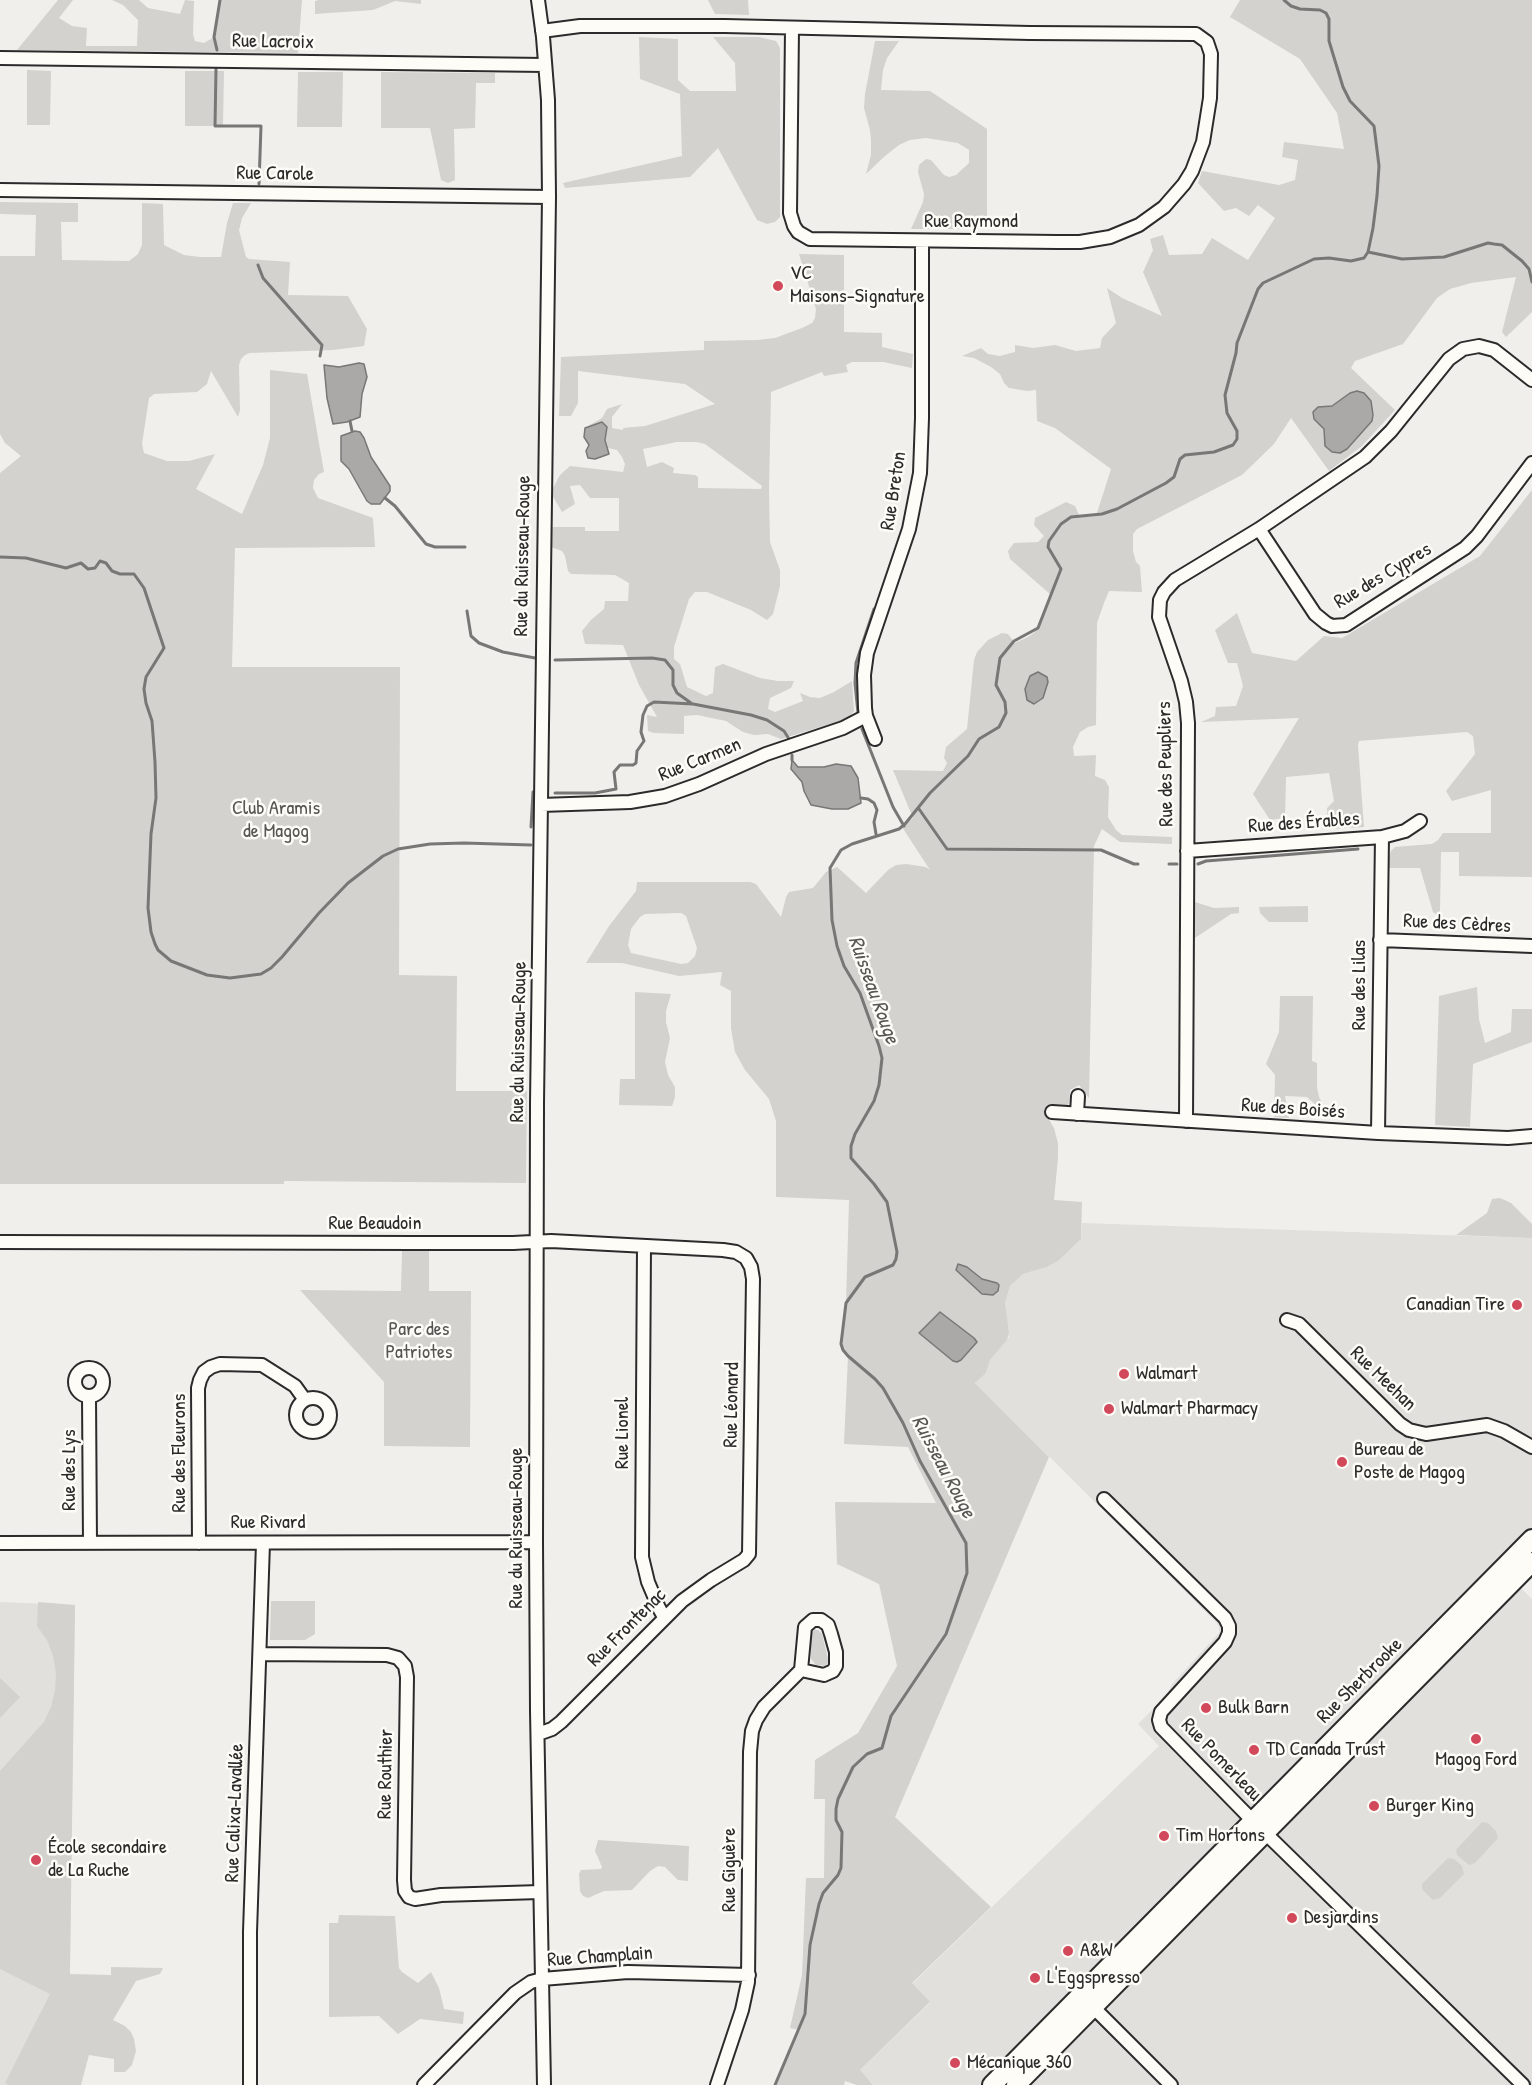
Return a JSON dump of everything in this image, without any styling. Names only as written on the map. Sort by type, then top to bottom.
[{"type":"main road","name":"Rue Sherbrooke","points":[[1259,1827],[1532,1539]]},
{"type":"main road","name":"Rue Sherbrooke","points":[[992,2085],[1087,2001],[1259,1827],[1532,1562]]},
{"type":"main road","name":"Rue Sherbrooke","points":[[1016,2085],[1087,2001]]},
{"type":"street","name":"Rue du Ruisseau-Rouge","points":[[538,0],[548,100],[549,196],[541,804],[536,1542],[544,2085]]},
{"type":"street","points":[[542,31],[586,26],[725,26],[792,29]]},
{"type":"street","name":"Rue Raymond","points":[[792,29],[1190,34],[1201,36],[1211,49],[1212,76],[1203,142],[1184,184],[1152,217],[1125,232],[1095,241],[817,241],[803,236],[794,226],[790,213],[792,29]]},
{"type":"street","name":"Rue Lacroix","points":[[0,58],[545,65]]},
{"type":"street","name":"Rue Carole","points":[[0,190],[549,196]]},
{"type":"street","name":"Rue Breton","points":[[875,739],[866,716],[864,675],[867,653],[909,529],[920,473],[922,241]]},
{"type":"street","name":"Rue des Peupliers","points":[[1186,1121],[1187,712],[1181,681],[1159,617],[1160,600],[1175,580],[1259,529],[1365,457],[1391,431],[1449,358],[1456,353],[1471,346],[1494,350],[1532,379]]},
{"type":"street","name":"Rue des Cypres","points":[[1259,529],[1315,614],[1332,626],[1346,625],[1465,548],[1477,536],[1532,463]]},
{"type":"street","name":"Rue Carmen","points":[[541,804],[630,802],[665,796],[766,754],[850,725],[866,716]]},
{"type":"street","name":"Rue des Érables","points":[[1187,851],[1382,837],[1405,831],[1420,820]]},
{"type":"street","name":"Rue des Lilas","points":[[1378,1133],[1382,837]]},
{"type":"street","name":"Rue des Cèdres","points":[[1380,940],[1532,946]]},
{"type":"street","points":[[1077,1096],[1077,1114]]},
{"type":"street","name":"Rue des Boisés","points":[[1053,1112],[1378,1133],[1508,1138],[1532,1136]]},
{"type":"street","name":"Rue Beaudoin","points":[[0,1242],[416,1244],[537,1241],[730,1250],[746,1258]]},
{"type":"street","name":"Rue Lionel","points":[[644,1246],[642,1550],[648,1582],[664,1617]]},
{"type":"street","name":"Rue Léonard","points":[[746,1258],[751,1267],[753,1279],[749,1554]]},
{"type":"street","name":"Rue Meehan","points":[[1287,1320],[1299,1324],[1400,1424],[1409,1430],[1426,1434],[1487,1425],[1504,1431],[1532,1447]]},
{"type":"street","name":"Rue des Fleurons","points":[[199,1543],[198,1388],[204,1372],[220,1364],[262,1365],[295,1386],[305,1400]]},
{"type":"street","name":"Rue des Lys","points":[[90,1396],[90,1543]]},
{"type":"street","name":"Rue Pomerleau","points":[[1104,1499],[1228,1623],[1229,1634],[1225,1642],[1161,1712],[1159,1721],[1161,1727],[1259,1827],[1523,2085]]},
{"type":"street","name":"Rue Rivard","points":[[0,1544],[536,1542]]},
{"type":"street","name":"Rue Calixa-Lavallée","points":[[250,2085],[250,1932],[263,1543]]},
{"type":"street","name":"Rue Frontenac","points":[[538,1734],[557,1726],[664,1617],[691,1593],[744,1560],[749,1554]]},
{"type":"street","points":[[821,1620],[828,1625],[831,1634],[836,1652],[836,1666],[833,1671],[824,1675],[801,1670],[804,1629],[809,1622],[821,1620]]},
{"type":"street","name":"Rue Routhier","points":[[261,1654],[387,1655],[398,1658],[405,1666],[407,1677],[404,1880],[405,1891],[409,1897],[415,1899],[441,1895],[540,1893]]},
{"type":"street","name":"Rue Giguère","points":[[717,2085],[742,2010],[748,1974],[752,1731],[758,1715],[767,1703],[801,1670]]},
{"type":"street","name":"Rue Champlain","points":[[424,2085],[515,1993],[531,1982],[542,1979],[638,1971],[748,1974]]},
{"type":"street","points":[[1087,2001],[1171,2085]]},
{"type":"shaded area","points":[[364,364],[367,377],[362,394],[360,417],[333,424],[327,398],[324,365],[339,367]]},
{"type":"shaded area","points":[[1357,391],[1364,393],[1371,401],[1372,421],[1347,449],[1340,453],[1332,452],[1325,446],[1324,429],[1314,419],[1313,412],[1318,407],[1332,406],[1350,393]]},
{"type":"shaded area","points":[[602,422],[607,427],[605,440],[609,454],[595,459],[588,458],[586,451],[589,445],[584,437],[585,428]]},
{"type":"shaded area","points":[[355,431],[360,432],[364,438],[371,457],[390,486],[390,491],[380,504],[371,504],[367,501],[349,469],[341,461],[341,436]]},
{"type":"shaded area","points":[[1038,672],[1047,677],[1048,682],[1043,698],[1034,704],[1027,700],[1025,689],[1030,676]]},
{"type":"shaded area","points":[[792,760],[798,767],[824,767],[836,764],[851,766],[858,778],[861,803],[848,809],[811,805],[802,782],[791,769]]},
{"type":"shaded area","points":[[1082,1223],[1532,1238],[1532,1573],[1519,1586],[1532,1599],[1532,2085],[874,2085],[859,2071],[930,2003],[912,1984],[1159,1746],[1138,1724],[1166,1696],[1172,1684],[1219,1633],[1216,1622],[975,1383],[986,1373],[990,1360],[1009,1337],[1005,1303],[1010,1286],[1023,1274],[1058,1261],[1081,1239]]},
{"type":"shaded area","points":[[958,1264],[967,1267],[982,1279],[997,1283],[998,1291],[993,1295],[982,1294],[956,1270]]},
{"type":"shaded area","points":[[940,1312],[977,1342],[957,1362],[919,1333]]},
{"type":"shaded area","name":"École secondaire de La Ruche","points":[[0,1602],[75,1605],[68,2085],[0,2085]]},
{"type":"green space","points":[[58,0],[73,0],[59,18],[72,26],[87,28],[86,46],[137,46],[138,20],[123,5],[112,0],[139,0],[148,8],[180,14],[185,0],[194,1],[193,34],[195,41],[204,43],[214,37],[220,0],[302,0],[298,53],[17,50]]},
{"type":"green space","points":[[421,0],[421,4],[395,1],[373,10],[315,14],[315,1]]},
{"type":"green space","points":[[708,0],[748,0],[749,15],[715,14]]},
{"type":"green space","points":[[1240,0],[1532,0],[1532,312],[1506,337],[1502,332],[1516,277],[1471,283],[1450,289],[1437,298],[1403,344],[1355,361],[1351,368],[1395,410],[1362,446],[1329,471],[1291,418],[1274,444],[1242,475],[1137,529],[1133,534],[1133,551],[1136,562],[1140,566],[1142,592],[1109,591],[1104,603],[1097,623],[1096,725],[1080,732],[1073,747],[1074,756],[1096,755],[1095,776],[1105,780],[1109,787],[1108,817],[1116,830],[1122,835],[1172,837],[1172,844],[1120,842],[1102,829],[1094,846],[1089,1098],[1079,1085],[1070,1090],[1067,1106],[1049,1106],[1048,1118],[1054,1128],[1058,1143],[1054,1200],[1082,1202],[1081,1239],[1058,1261],[1023,1274],[1010,1286],[1005,1303],[1009,1333],[1007,1340],[990,1360],[986,1373],[975,1383],[1049,1457],[895,1817],[991,1907],[912,1983],[930,2002],[860,2070],[873,2085],[857,2085],[845,2081],[844,2085],[775,2085],[799,2030],[790,2028],[802,1975],[806,1878],[824,1878],[825,1799],[814,1799],[815,1760],[858,1733],[897,1666],[879,1584],[837,1564],[835,1502],[936,1503],[908,1447],[844,1444],[848,1356],[843,1350],[842,1338],[846,1303],[849,1200],[776,1197],[776,1121],[769,1099],[745,1070],[735,1052],[731,1028],[731,991],[720,985],[722,972],[679,976],[622,963],[586,963],[609,926],[636,891],[637,882],[750,882],[756,884],[781,917],[789,892],[813,888],[826,872],[837,867],[866,893],[888,870],[896,865],[906,864],[926,867],[930,870],[902,827],[913,818],[893,770],[943,771],[947,763],[944,758],[946,747],[967,729],[974,660],[977,652],[988,640],[1002,633],[1008,634],[1015,643],[1035,632],[1051,595],[1010,559],[1008,551],[1014,543],[1038,542],[1044,536],[1034,525],[1035,518],[1066,502],[1075,506],[1080,517],[1096,516],[1111,469],[1055,428],[1037,421],[1036,390],[1009,388],[1000,374],[991,367],[974,358],[962,356],[981,348],[988,354],[1000,356],[1015,352],[1015,345],[1033,348],[1055,345],[1076,351],[1100,348],[1102,338],[1116,323],[1107,288],[1122,298],[1162,316],[1143,272],[1153,250],[1150,239],[1163,235],[1169,255],[1202,254],[1212,238],[1248,260],[1275,218],[1258,205],[1249,216],[1236,208],[1224,211],[1198,183],[1202,171],[1279,185],[1295,180],[1298,160],[1282,157],[1284,142],[1344,149],[1337,113],[1300,59],[1230,17]],"holes":[[[1350,393],[1372,421],[1347,448],[1340,453],[1332,452],[1324,439],[1321,406],[1332,406]],[[681,913],[686,916],[697,948],[695,956],[688,963],[681,964],[631,953],[628,945],[631,929],[645,914]],[[940,1312],[961,1360],[953,1361],[919,1333]]]},
{"type":"green space","points":[[639,37],[678,39],[678,80],[690,91],[736,91],[735,63],[713,37],[759,37],[776,41],[780,48],[780,217],[775,222],[767,224],[757,220],[718,148],[690,177],[565,188],[563,183],[682,156],[680,94],[640,79]]},
{"type":"green space","points":[[875,41],[899,41],[887,58],[881,90],[930,91],[987,129],[987,229],[911,229],[923,202],[924,194],[918,172],[919,165],[926,159],[931,160],[944,175],[949,177],[956,175],[969,163],[969,150],[958,143],[926,138],[910,140],[899,145],[866,174],[871,155],[871,141],[864,108]]},
{"type":"green space","points":[[27,70],[51,71],[50,125],[27,125]]},
{"type":"green space","points":[[185,71],[224,71],[223,126],[185,126]]},
{"type":"green space","points":[[298,72],[343,72],[342,127],[297,127]]},
{"type":"green space","points":[[381,72],[495,73],[495,83],[476,83],[475,128],[454,129],[455,180],[448,183],[441,180],[430,128],[381,128]]},
{"type":"green space","name":"Club Aramis de Magog","points":[[0,202],[78,203],[78,222],[61,222],[62,260],[129,261],[138,254],[142,245],[142,203],[163,204],[164,245],[184,255],[221,257],[233,203],[251,203],[242,218],[239,230],[246,257],[290,262],[288,295],[348,296],[367,329],[364,346],[245,355],[239,365],[240,410],[238,417],[211,371],[207,384],[197,392],[154,394],[149,398],[142,444],[144,453],[167,461],[189,461],[215,454],[196,489],[242,514],[263,465],[270,438],[270,370],[307,374],[324,472],[314,480],[313,488],[318,498],[373,518],[375,547],[235,548],[232,667],[400,667],[399,975],[457,976],[456,1091],[527,1091],[526,1183],[284,1181],[284,1184],[0,1184],[0,473],[21,456],[5,443],[0,434],[0,256],[35,256],[36,215],[0,214]]},
{"type":"green space","points":[[799,254],[844,255],[844,332],[882,333],[882,347],[913,354],[912,368],[883,362],[852,362],[846,365],[848,372],[824,376],[822,372],[771,392],[770,542],[780,570],[780,586],[773,614],[767,620],[751,610],[707,592],[695,592],[689,599],[674,647],[674,659],[680,664],[687,687],[706,696],[713,693],[715,667],[723,664],[760,678],[794,681],[791,688],[770,698],[768,709],[775,712],[803,701],[800,693],[820,698],[852,681],[854,711],[849,718],[781,739],[768,734],[754,735],[743,732],[726,721],[697,715],[684,716],[684,734],[648,731],[647,715],[657,717],[639,685],[623,645],[585,644],[582,631],[604,609],[605,601],[628,601],[629,583],[615,575],[571,574],[562,551],[551,547],[551,527],[585,527],[585,531],[619,531],[619,498],[590,498],[580,485],[570,486],[575,504],[562,512],[552,495],[552,490],[560,475],[570,466],[623,472],[625,464],[617,450],[608,448],[602,422],[588,426],[602,418],[607,409],[622,404],[612,417],[612,428],[623,430],[623,428],[645,426],[715,404],[685,384],[578,371],[578,403],[571,416],[559,416],[561,357],[704,350],[704,341],[775,338],[812,323],[816,309]],"holes":[[[677,442],[705,444],[762,486],[761,489],[698,488],[698,477],[695,475],[673,473],[674,468],[662,462],[647,467],[643,449]]]},
{"type":"green space","points":[[1532,490],[1532,877],[1459,876],[1459,852],[1441,852],[1440,913],[1437,915],[1433,912],[1420,868],[1389,868],[1389,858],[1395,847],[1432,844],[1443,833],[1491,833],[1491,790],[1452,801],[1446,791],[1475,754],[1473,736],[1467,732],[1359,741],[1364,827],[1328,829],[1327,808],[1334,801],[1329,773],[1286,777],[1285,818],[1270,820],[1253,794],[1299,718],[1201,722],[1215,716],[1216,707],[1236,706],[1243,686],[1237,663],[1228,663],[1215,630],[1237,613],[1252,653],[1296,661],[1324,636],[1342,638],[1480,556]]},
{"type":"green space","points":[[1195,902],[1214,908],[1239,907],[1239,913],[1231,914],[1195,938]]},
{"type":"green space","points":[[1308,906],[1308,922],[1269,922],[1260,913],[1259,907]]},
{"type":"green space","points":[[1477,987],[1479,1019],[1485,1043],[1511,1032],[1512,1009],[1532,1009],[1532,1042],[1473,1064],[1470,1127],[1435,1125],[1439,996]]},
{"type":"green space","points":[[635,992],[671,994],[666,1011],[670,1038],[665,1062],[668,1075],[675,1087],[672,1106],[619,1105],[620,1079],[635,1079]]},
{"type":"green space","points":[[1280,996],[1313,996],[1312,1061],[1317,1063],[1319,1097],[1329,1117],[1307,1097],[1285,1096],[1289,1118],[1274,1117],[1275,1075],[1266,1064],[1279,1032]]},
{"type":"green space","points":[[1500,1198],[1511,1203],[1532,1224],[1532,1238],[1456,1235],[1487,1213],[1492,1199]]},
{"type":"green space","name":"Parc des Patriotes","points":[[402,1251],[429,1251],[429,1291],[471,1291],[470,1447],[384,1446],[384,1382],[300,1290],[401,1291]]},
{"type":"green space","points":[[271,1601],[315,1601],[315,1634],[305,1640],[270,1640]]},
{"type":"green space","name":"École secondaire de La Ruche","points":[[38,1602],[75,1605],[70,1974],[111,1975],[111,1967],[163,1968],[160,1974],[136,1981],[113,2020],[125,2026],[134,2039],[136,2051],[132,2065],[125,2072],[114,2072],[114,2059],[89,2055],[81,2085],[9,2085],[5,2083],[50,1994],[0,1969],[0,1771],[44,1722],[55,1690],[56,1673],[53,1656],[47,1640],[37,1626]]},
{"type":"green space","points":[[814,1630],[822,1634],[828,1659],[825,1666],[816,1665],[811,1659],[811,1635]]},
{"type":"green space","points":[[0,1678],[20,1697],[0,1718]]},
{"type":"green space","points":[[1482,1822],[1488,1823],[1496,1831],[1498,1838],[1475,1863],[1469,1865],[1457,1855],[1456,1850]]},
{"type":"green space","points":[[598,1840],[689,1846],[688,1881],[678,1880],[665,1867],[658,1866],[632,1890],[604,1891],[588,1898],[583,1896],[580,1891],[579,1874],[581,1870],[601,1869],[602,1867],[595,1851]]},
{"type":"green space","points":[[1448,1858],[1454,1859],[1462,1866],[1464,1874],[1440,1898],[1433,1900],[1422,1889],[1422,1884]]},
{"type":"green space","points":[[339,1915],[395,1916],[399,1968],[418,1983],[431,1972],[439,1988],[444,2009],[464,2012],[463,2024],[420,2019],[398,2034],[379,2016],[329,2017],[329,1923],[338,1923]]},
{"type":"waterway","points":[[217,50],[214,37],[220,0]]},
{"type":"waterway","name":"Ruisseau Rouge","points":[[775,2085],[805,2014],[810,1945],[819,1904],[823,1893],[841,1868],[842,1832],[836,1820],[838,1799],[853,1767],[867,1754],[882,1748],[891,1716],[946,1634],[967,1573],[966,1543],[920,1461],[903,1423],[883,1388],[848,1356],[841,1344],[846,1303],[865,1277],[893,1265],[897,1252],[887,1202],[851,1158],[851,1146],[855,1134],[874,1101],[879,1085],[882,1058],[860,993],[844,966],[837,946],[832,920],[830,868],[841,850],[852,844],[899,829],[905,824],[930,793],[968,756],[979,739],[999,727],[1006,713],[1005,702],[996,685],[1000,658],[1014,641],[1038,628],[1061,569],[1048,547],[1049,541],[1061,524],[1071,517],[1102,514],[1117,509],[1166,483],[1174,477],[1180,459],[1185,455],[1214,452],[1233,445],[1237,439],[1237,431],[1227,413],[1225,395],[1237,343],[1258,289],[1263,283],[1314,259],[1329,258],[1351,261],[1364,258],[1368,252],[1373,228],[1379,166],[1374,126],[1350,101],[1343,87],[1329,41],[1329,19],[1326,13],[1320,10],[1300,9],[1284,0]]},
{"type":"waterway","points":[[216,69],[215,126],[261,126],[259,184]]},
{"type":"waterway","points":[[1368,252],[1402,259],[1444,257],[1488,243],[1502,245],[1529,269],[1532,282]]},
{"type":"waterway","points":[[258,265],[263,278],[322,345],[320,356]]},
{"type":"waterway","points":[[350,421],[352,431]]},
{"type":"waterway","points":[[385,498],[395,506],[426,544],[435,547],[465,547]]},
{"type":"waterway","points":[[0,557],[26,558],[66,568],[81,563],[88,569],[95,568],[100,561],[106,563],[112,571],[120,574],[134,574],[144,588],[164,648],[146,677],[144,689],[152,721],[156,798],[151,834],[148,908],[155,944],[158,950],[171,961],[207,975],[230,978],[261,974],[282,957],[348,883],[383,856],[398,849],[430,844],[531,845]]},
{"type":"waterway","points":[[858,713],[856,663],[874,609]]},
{"type":"waterway","points":[[467,611],[471,636],[479,643],[503,652],[535,658]]},
{"type":"waterway","points":[[555,660],[652,658],[665,660],[673,670],[673,685],[677,693],[691,703]]},
{"type":"waterway","points":[[555,793],[595,793],[616,789],[614,772],[620,765],[636,763],[637,751],[644,741],[641,732],[643,715],[647,706],[654,702],[693,704],[751,715],[767,720],[784,731],[789,739]]},
{"type":"waterway","points":[[862,729],[893,807],[904,826]]},
{"type":"waterway","points":[[792,755],[792,760]]},
{"type":"waterway","points":[[531,827],[533,792]]},
{"type":"waterway","points":[[861,798],[874,803],[877,810],[874,822],[876,834]]},
{"type":"waterway","points":[[919,809],[947,849],[1101,850],[1138,864]]},
{"type":"waterway","points":[[1198,864],[1206,861],[1358,849]]},
{"type":"waterway","points":[[1169,864],[1177,864]]},
{"type":"place","name":"VC Maisons-Signature","points":[[778,286]]},
{"type":"place","name":"Canadian Tire","points":[[1517,1305]]},
{"type":"place","name":"Walmart","points":[[1124,1374]]},
{"type":"place","name":"Walmart Pharmacy","points":[[1109,1409]]},
{"type":"place","name":"Bureau de Poste de Magog","points":[[1342,1462]]},
{"type":"place","name":"Bulk Barn","points":[[1206,1708]]},
{"type":"place","name":"Magog Ford","points":[[1476,1739]]},
{"type":"place","name":"TD Canada Trust","points":[[1254,1750]]},
{"type":"place","name":"Burger King","points":[[1374,1806]]},
{"type":"place","name":"Tim Hortons","points":[[1164,1836]]},
{"type":"place","name":"École secondaire de La Ruche","points":[[36,1860]]},
{"type":"place","name":"Desjardins","points":[[1292,1918]]},
{"type":"place","name":"A&W","points":[[1068,1951]]},
{"type":"place","name":"L'Eggspresso","points":[[1035,1978]]},
{"type":"place","name":"Mécanique 360","points":[[955,2063]]}]
